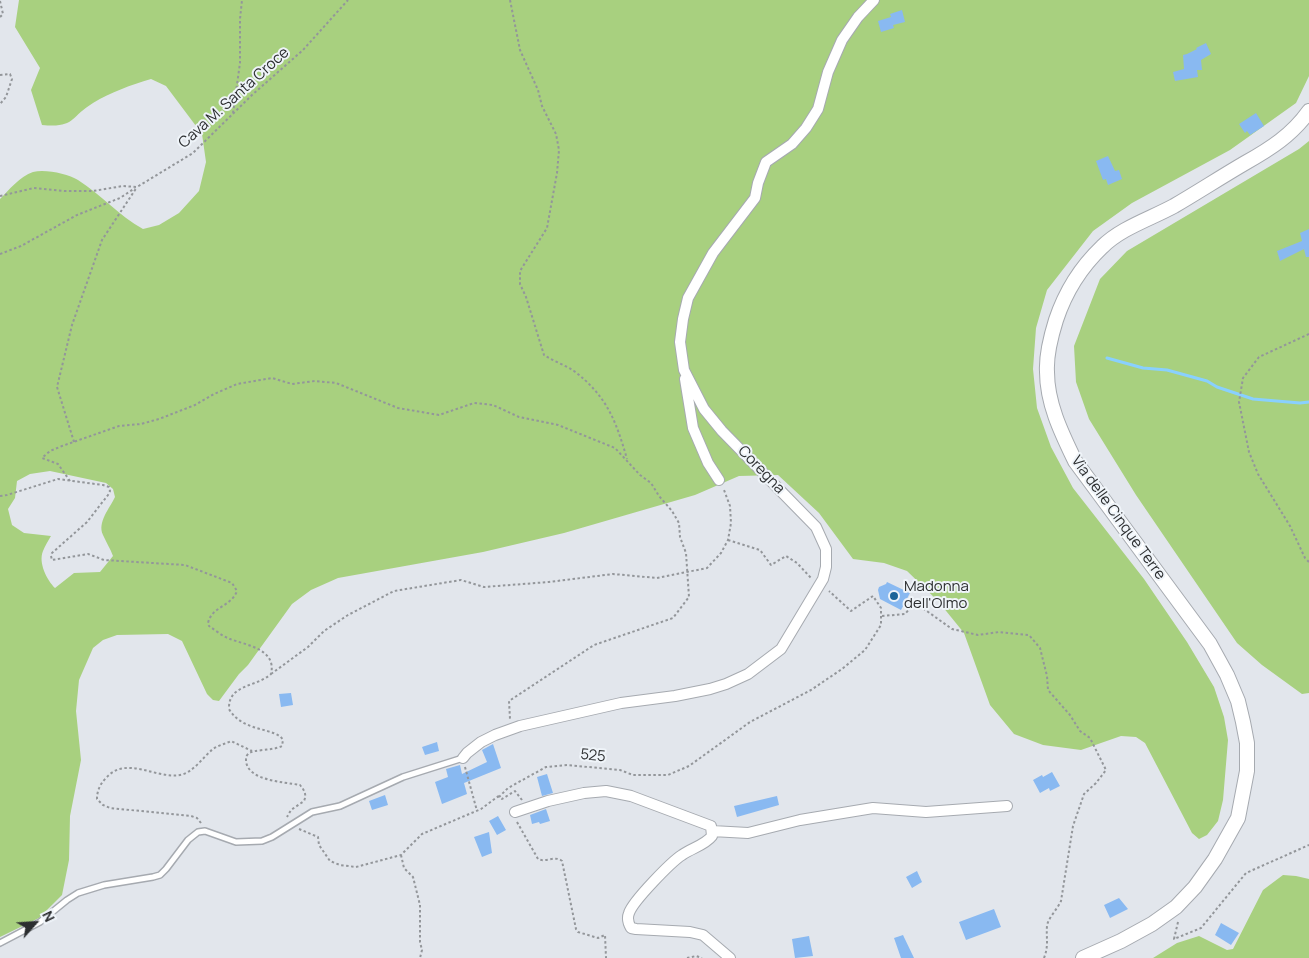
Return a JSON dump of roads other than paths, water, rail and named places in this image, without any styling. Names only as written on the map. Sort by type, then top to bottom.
[{"type":"main road","name":"Via delle Cinque Terre","points":[[1083,958],[1121,941],[1152,924],[1176,907],[1194,887],[1215,859],[1238,818],[1247,771],[1247,743],[1238,701],[1227,675],[1210,644],[1075,462],[1059,428],[1051,402],[1047,372],[1052,336],[1060,307],[1071,286],[1102,246],[1126,230],[1174,205],[1268,150],[1288,136],[1309,111]]},
{"type":"street","name":"Coregna","points":[[463,758],[466,753],[481,742],[495,734],[511,729],[621,703],[710,689],[748,674],[781,649],[820,585],[826,566],[826,549],[816,527],[722,431],[704,410],[684,370],[680,342],[688,298],[713,252],[754,199],[766,162],[792,144],[806,128],[818,109],[828,72],[842,40],[858,17],[874,0]]},
{"type":"street","points":[[684,370],[692,428],[708,463],[719,480]]},
{"type":"street","points":[[515,812],[548,801],[584,793],[606,791],[631,796],[711,826],[712,836],[709,840],[682,855],[656,879],[630,910],[627,919],[631,928],[690,932],[703,935],[730,958]]},
{"type":"street","points":[[712,831],[748,833],[800,820],[873,808],[926,812],[1007,806]]},
{"type":"lane","points":[[0,943],[40,922],[66,900],[78,893],[104,884],[160,875],[193,835],[200,831],[236,842],[267,839],[312,812],[340,806],[403,777],[463,758]]},
{"type":"waterway","points":[[1107,358],[1143,368],[1167,370],[1207,381],[1217,387],[1253,399],[1309,402]]},
{"type":"place","name":"Madonna dell'Olmo","points":[[894,596]]}]
